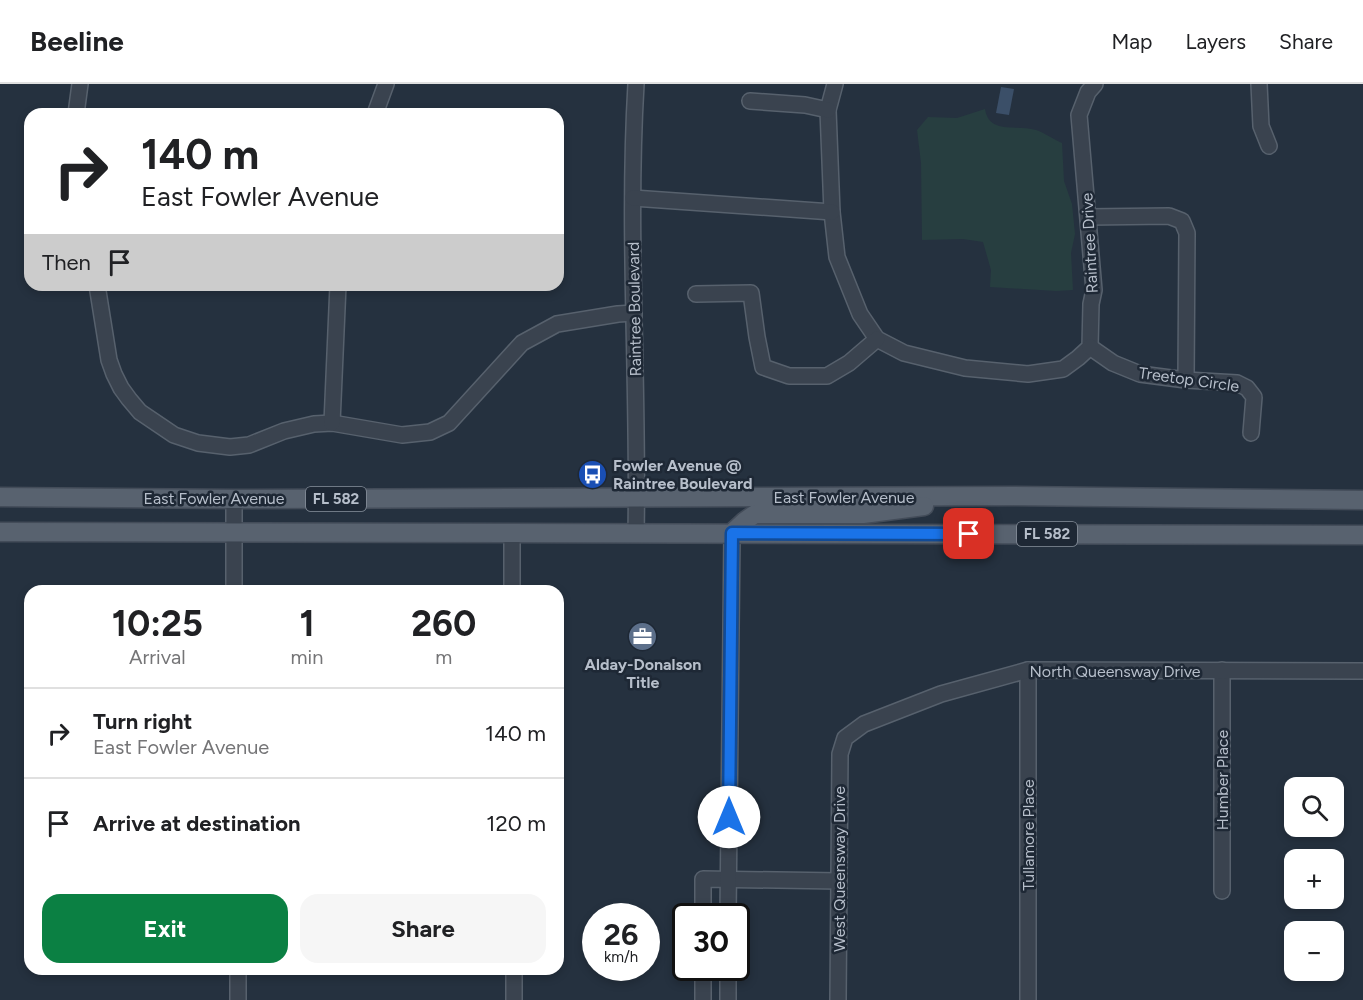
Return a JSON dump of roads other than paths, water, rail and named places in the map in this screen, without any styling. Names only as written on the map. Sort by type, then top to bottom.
[{"type":"main road","name":"East Fowler Avenue","points":[[0,497],[234,499],[1015,496],[1363,500]]},
{"type":"main road","points":[[732,533],[755,514],[863,514],[1015,496]]},
{"type":"main road","name":"East Fowler Avenue","points":[[0,532],[1363,535]]},
{"type":"street","points":[[77,108],[80,84]]},
{"type":"street","points":[[377,108],[386,84]]},
{"type":"street","name":"Raintree Boulevard","points":[[636,84],[633,198],[636,534]]},
{"type":"street","points":[[835,84],[828,110],[832,212],[837,257],[860,314],[877,339],[904,353],[965,368],[1028,374],[1062,369],[1090,347]]},
{"type":"street","name":"Raintree Drive","points":[[1090,347],[1091,304],[1094,290],[1078,115],[1088,92],[1095,84]]},
{"type":"street","points":[[1259,84],[1261,126],[1269,146]]},
{"type":"street","points":[[750,101],[805,105],[828,110]]},
{"type":"street","points":[[633,198],[832,212]]},
{"type":"street","points":[[1088,218],[1169,216],[1182,221],[1187,233],[1186,380]]},
{"type":"street","points":[[98,291],[109,360],[117,381],[140,412],[174,435],[198,443],[230,447],[256,443],[304,425],[332,423],[402,435],[430,432],[449,423],[522,343],[557,324],[634,313]]},
{"type":"street","points":[[332,423],[338,291]]},
{"type":"street","points":[[696,294],[751,293],[763,367],[789,376],[827,375],[849,363],[877,339]]},
{"type":"street","name":"Treetop Circle","points":[[1090,347],[1113,363],[1140,374],[1237,383],[1247,388],[1254,397],[1251,433]]},
{"type":"street","points":[[234,499],[234,585]]},
{"type":"street","points":[[512,532],[512,585]]},
{"type":"street","points":[[728,903],[732,533]]},
{"type":"street","name":"North Queensway Drive","points":[[845,738],[864,724],[941,694],[1028,670],[1363,670]]},
{"type":"street","name":"Tullamore Place","points":[[1028,670],[1028,1000]]},
{"type":"street","name":"Humber Place","points":[[1222,670],[1222,891]]},
{"type":"street","name":"West Queensway Drive","points":[[838,1000],[840,754],[845,738]]},
{"type":"street","points":[[703,903],[703,879],[839,881]]},
{"type":"street","points":[[238,975],[238,1000]]},
{"type":"street","points":[[514,975],[514,1000]]},
{"type":"street","points":[[703,981],[703,1000]]},
{"type":"street","points":[[728,981],[728,1000]]},
{"type":"water","points":[[1001,87],[1014,89],[1009,115],[996,113]]},
{"type":"place","name":"Fowler Avenue @ Raintree Boulevard","points":[[592,474]]},
{"type":"place","name":"Alday-Donalson Title","points":[[643,636]]}]
